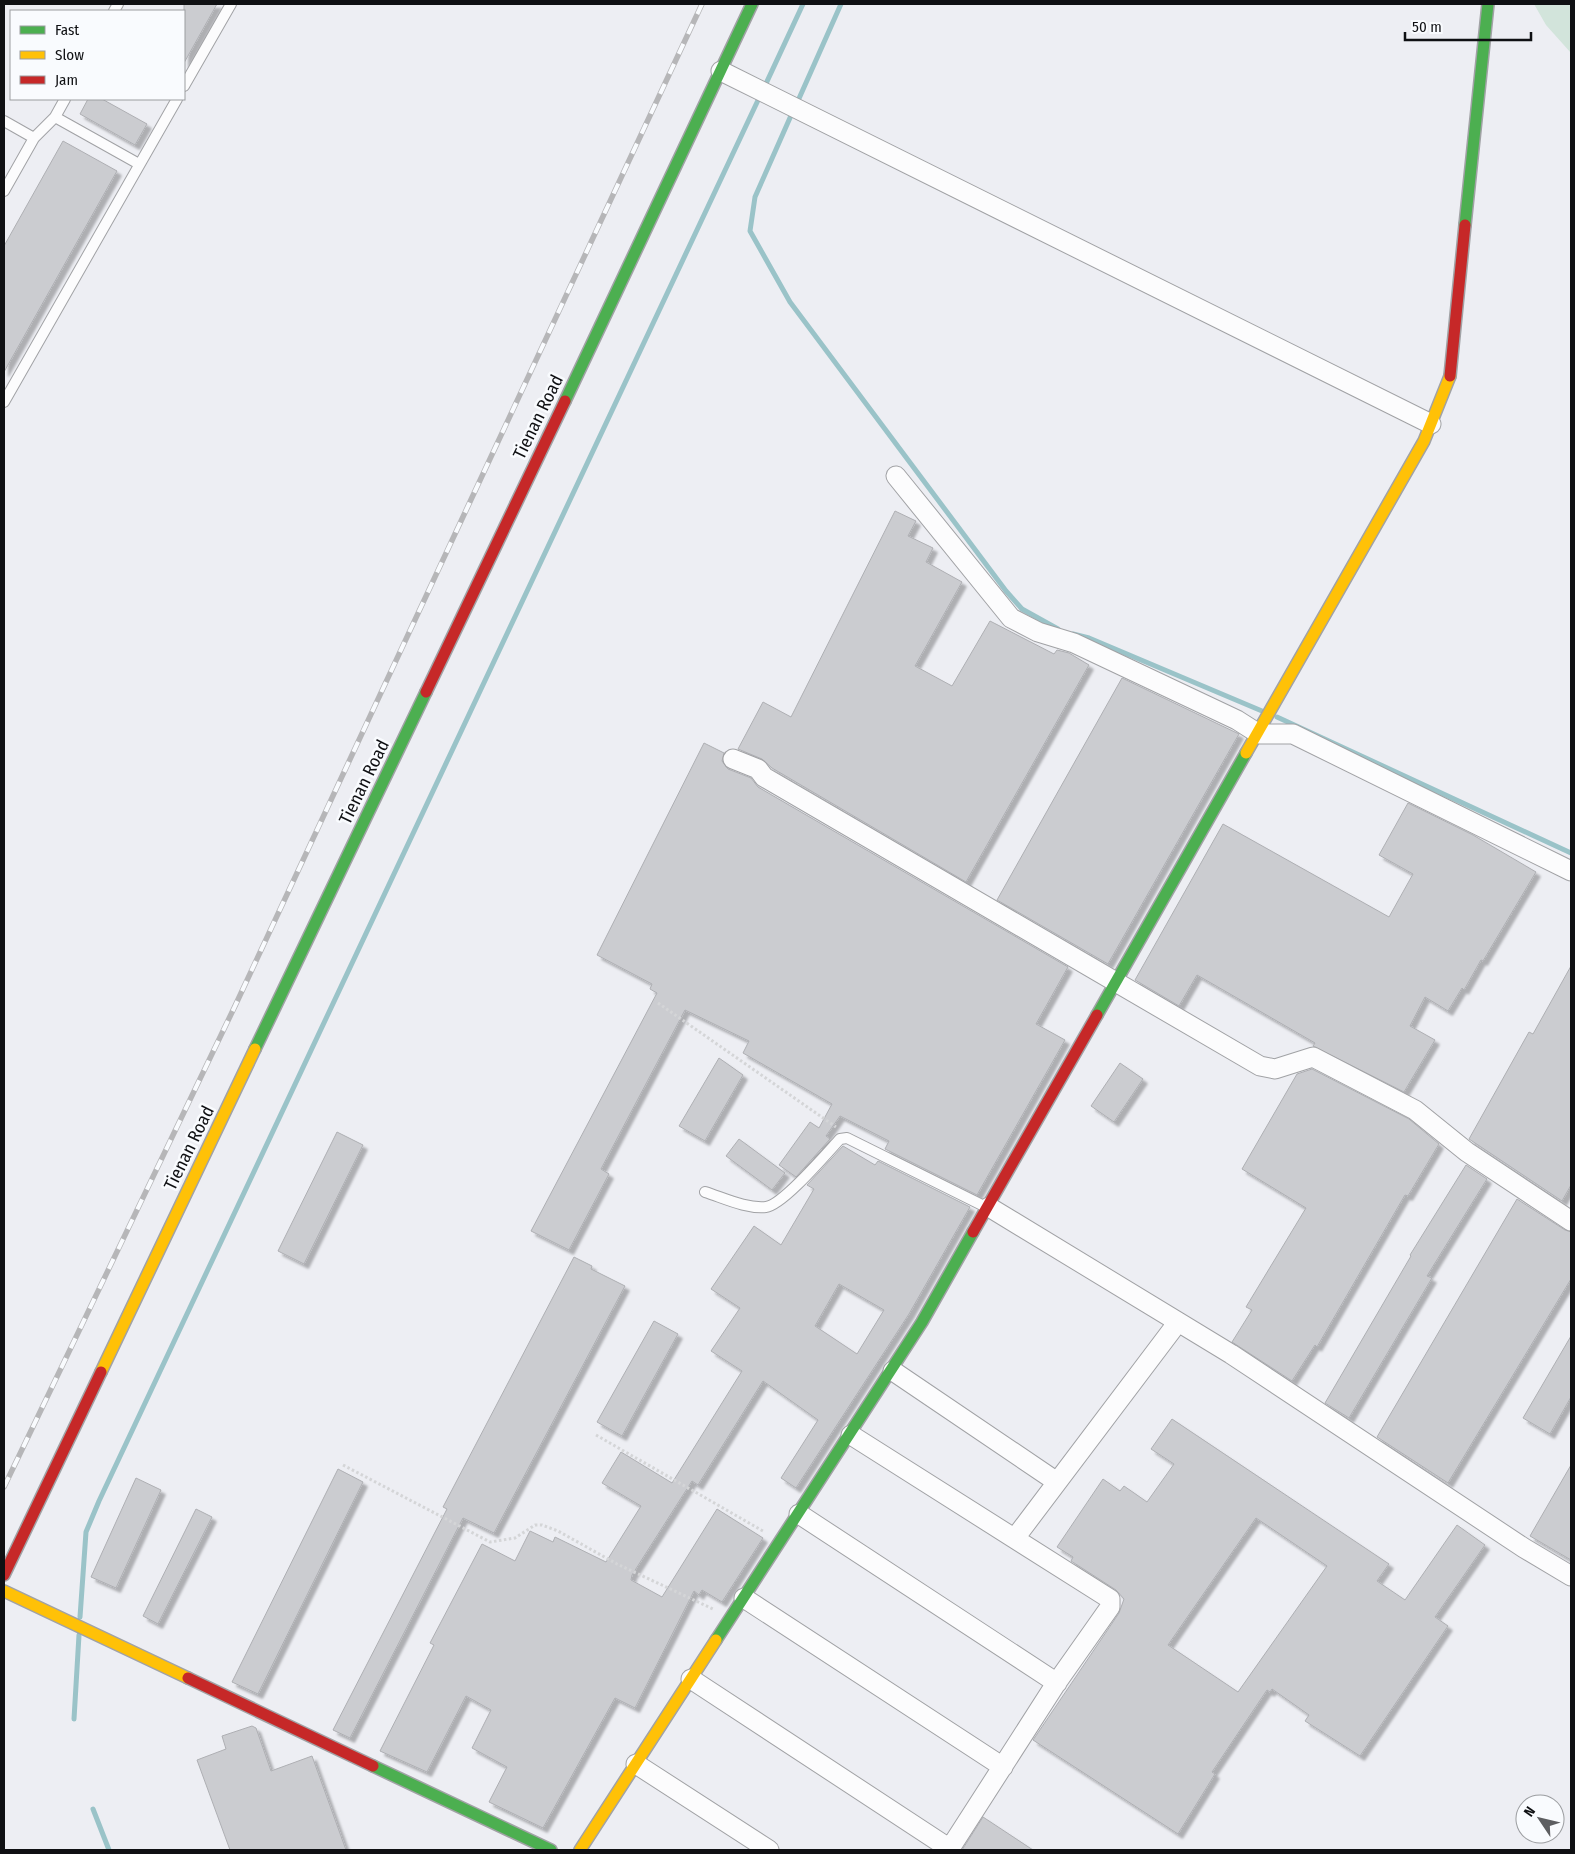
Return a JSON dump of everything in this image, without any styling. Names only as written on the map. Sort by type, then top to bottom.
[{"type":"street","name":"Tienan Road","points":[[4,1575],[634,257],[752,4]]},
{"type":"street","points":[[580,1850],[892,1371],[1118,982],[1424,440],[1449,381],[1488,4]]},
{"type":"street","points":[[721,71],[1431,424]]},
{"type":"street","points":[[896,476],[1011,618],[1038,632],[1074,643],[1237,720],[1293,734],[1571,871]]},
{"type":"street","points":[[733,759],[758,769],[764,777],[1260,1066],[1275,1069],[1313,1057],[1400,1100],[1467,1152],[1571,1221]]},
{"type":"street","points":[[988,1208],[1231,1354],[1524,1548],[1571,1576]]},
{"type":"street","points":[[1015,1538],[1178,1322]]},
{"type":"street","points":[[892,1371],[1057,1482]]},
{"type":"street","points":[[692,1679],[949,1850],[1057,1683],[1110,1607],[1110,1599],[851,1435]]},
{"type":"street","points":[[799,1514],[1057,1683]]},
{"type":"street","points":[[4,1591],[550,1850]]},
{"type":"street","points":[[744,1598],[1003,1767]]},
{"type":"street","points":[[636,1764],[769,1850]]},
{"type":"lane","points":[[185,84],[231,4]]},
{"type":"lane","points":[[4,191],[34,138],[54,117],[64,100]]},
{"type":"lane","points":[[4,402],[176,100]]},
{"type":"lane","points":[[54,117],[140,164]]},
{"type":"lane","points":[[4,121],[34,138]]},
{"type":"lane","points":[[706,1192],[746,1205],[768,1207],[788,1194],[840,1138],[847,1138],[988,1208]]},
{"type":"path","points":[[658,1003],[838,1129],[847,1138]]},
{"type":"path","points":[[596,1435],[781,1541]]},
{"type":"path","points":[[342,1465],[490,1542],[515,1538],[534,1525],[542,1525],[558,1531],[618,1564],[732,1618]]},
{"type":"shaded area","points":[[1534,4],[1571,4],[1571,53],[1546,25]]},
{"type":"building","points":[[184,4],[217,4],[185,61],[185,10]]},
{"type":"building","points":[[87,100],[104,100],[147,124],[135,145],[80,114]]},
{"type":"building","points":[[63,141],[117,171],[4,372],[4,246]]},
{"type":"building","points":[[895,511],[916,521],[908,536],[933,548],[926,562],[962,582],[915,666],[952,686],[990,621],[1054,654],[1057,650],[1069,653],[1089,665],[966,882],[772,768],[762,759],[738,749],[763,702],[791,717]]},
{"type":"building","points":[[1122,678],[1239,734],[1108,964],[997,900]]},
{"type":"building","points":[[704,743],[724,753],[722,761],[728,769],[751,778],[758,787],[1068,967],[1036,1024],[1065,1040],[977,1195],[885,1149],[889,1141],[840,1116],[826,1136],[830,1139],[796,1177],[779,1165],[810,1122],[819,1128],[832,1104],[743,1053],[749,1041],[685,1010],[601,1169],[609,1174],[569,1250],[531,1231],[657,993],[650,989],[652,984],[597,955]]},
{"type":"building","points":[[1408,803],[1473,835],[1536,872],[1483,961],[1481,960],[1464,990],[1462,988],[1448,1011],[1425,997],[1410,1026],[1435,1040],[1404,1092],[1313,1046],[1315,1043],[1197,975],[1179,1006],[1135,980],[1223,824],[1389,917],[1413,874],[1379,855]]},
{"type":"building","points":[[1571,966],[1571,1185],[1562,1201],[1469,1139],[1529,1032],[1533,1034]]},
{"type":"building","points":[[719,1058],[743,1075],[705,1141],[679,1126]]},
{"type":"building","points":[[1120,1063],[1143,1079],[1114,1122],[1091,1106]]},
{"type":"building","points":[[1312,1069],[1409,1119],[1439,1144],[1408,1196],[1405,1195],[1317,1347],[1315,1345],[1292,1381],[1232,1342],[1252,1310],[1246,1307],[1306,1208],[1242,1169],[1297,1074]]},
{"type":"building","points":[[337,1132],[363,1145],[304,1264],[278,1251]]},
{"type":"building","points":[[739,1139],[785,1173],[772,1190],[726,1156]]},
{"type":"building","points":[[843,1146],[875,1165],[878,1161],[970,1207],[909,1314],[796,1488],[781,1478],[818,1420],[763,1381],[698,1485],[692,1481],[632,1575],[631,1580],[662,1597],[717,1509],[763,1538],[722,1602],[702,1590],[699,1595],[694,1591],[635,1708],[615,1698],[543,1828],[489,1802],[507,1767],[472,1748],[491,1710],[466,1696],[427,1772],[380,1751],[434,1645],[430,1643],[482,1544],[515,1561],[530,1531],[553,1542],[555,1537],[606,1562],[641,1506],[602,1483],[621,1452],[672,1483],[742,1371],[711,1351],[740,1308],[711,1289],[754,1226],[781,1245],[814,1189],[807,1185]],"holes":[[[839,1284],[884,1310],[857,1354],[815,1326]]]},
{"type":"building","points":[[1466,1165],[1487,1179],[1427,1276],[1432,1278],[1349,1418],[1325,1403],[1410,1255]]},
{"type":"building","points":[[1517,1199],[1571,1232],[1571,1279],[1448,1483],[1377,1437]]},
{"type":"building","points":[[574,1257],[592,1266],[591,1269],[625,1286],[494,1533],[463,1518],[350,1738],[333,1730],[447,1509],[443,1507]]},
{"type":"building","points":[[654,1321],[678,1334],[622,1436],[597,1422]]},
{"type":"building","points":[[1571,1336],[1571,1397],[1550,1434],[1523,1418]]},
{"type":"building","points":[[1172,1419],[1389,1564],[1377,1581],[1405,1600],[1457,1525],[1485,1545],[1435,1617],[1448,1626],[1360,1756],[1305,1721],[1309,1715],[1272,1689],[1270,1692],[1267,1690],[1212,1772],[1215,1774],[1178,1834],[1033,1740],[1119,1613],[1124,1599],[1116,1590],[1071,1561],[1073,1557],[1057,1547],[1103,1479],[1120,1491],[1124,1486],[1147,1502],[1174,1464],[1151,1449]],"holes":[[[1256,1518],[1327,1566],[1238,1692],[1168,1645]]]},
{"type":"building","points":[[1571,1465],[1571,1560],[1530,1536]]},
{"type":"building","points":[[338,1469],[363,1482],[258,1694],[232,1682]]},
{"type":"building","points":[[136,1478],[161,1490],[116,1588],[91,1577]]},
{"type":"building","points":[[196,1509],[212,1517],[158,1624],[143,1616]]},
{"type":"building","points":[[252,1726],[256,1728],[271,1771],[312,1756],[346,1850],[230,1850],[197,1760],[226,1749],[222,1736]]},
{"type":"building","points":[[983,1817],[1033,1850],[962,1850]]},
{"type":"waterway","points":[[764,88],[803,4]]},
{"type":"waterway","points":[[797,103],[841,4]]},
{"type":"waterway","points":[[80,1617],[86,1532],[99,1501],[760,96]]},
{"type":"waterway","points":[[793,111],[755,197],[750,231],[790,302],[1006,591],[1022,609],[1058,629]]},
{"type":"waterway","points":[[1073,634],[1089,638],[1262,711]]},
{"type":"waterway","points":[[1277,717],[1571,853]]},
{"type":"waterway","points":[[74,1719],[79,1635]]},
{"type":"waterway","points":[[93,1809],[109,1850]]},
{"type":"railway","points":[[4,1487],[235,1006],[702,4]]},
{"type":"traffic: fast","points":[[565,401],[752,4]]},
{"type":"traffic: fast","points":[[1465,225],[1488,4]]},
{"type":"traffic: fast","points":[[255,1049],[426,692]]},
{"type":"traffic: fast","points":[[1097,1015],[1246,753]]},
{"type":"traffic: fast","points":[[716,1640],[922,1322],[973,1232]]},
{"type":"traffic: fast","points":[[373,1766],[551,1850]]},
{"type":"traffic: slow","points":[[1246,753],[1424,441],[1450,376]]},
{"type":"traffic: slow","points":[[101,1372],[255,1049]]},
{"type":"traffic: slow","points":[[4,1591],[188,1678]]},
{"type":"traffic: slow","points":[[580,1850],[716,1640]]},
{"type":"traffic: jam","points":[[1450,376],[1465,225]]},
{"type":"traffic: jam","points":[[426,692],[565,401]]},
{"type":"traffic: jam","points":[[973,1232],[1097,1015]]},
{"type":"traffic: jam","points":[[4,1575],[101,1372]]},
{"type":"traffic: jam","points":[[188,1678],[373,1766]]}]
